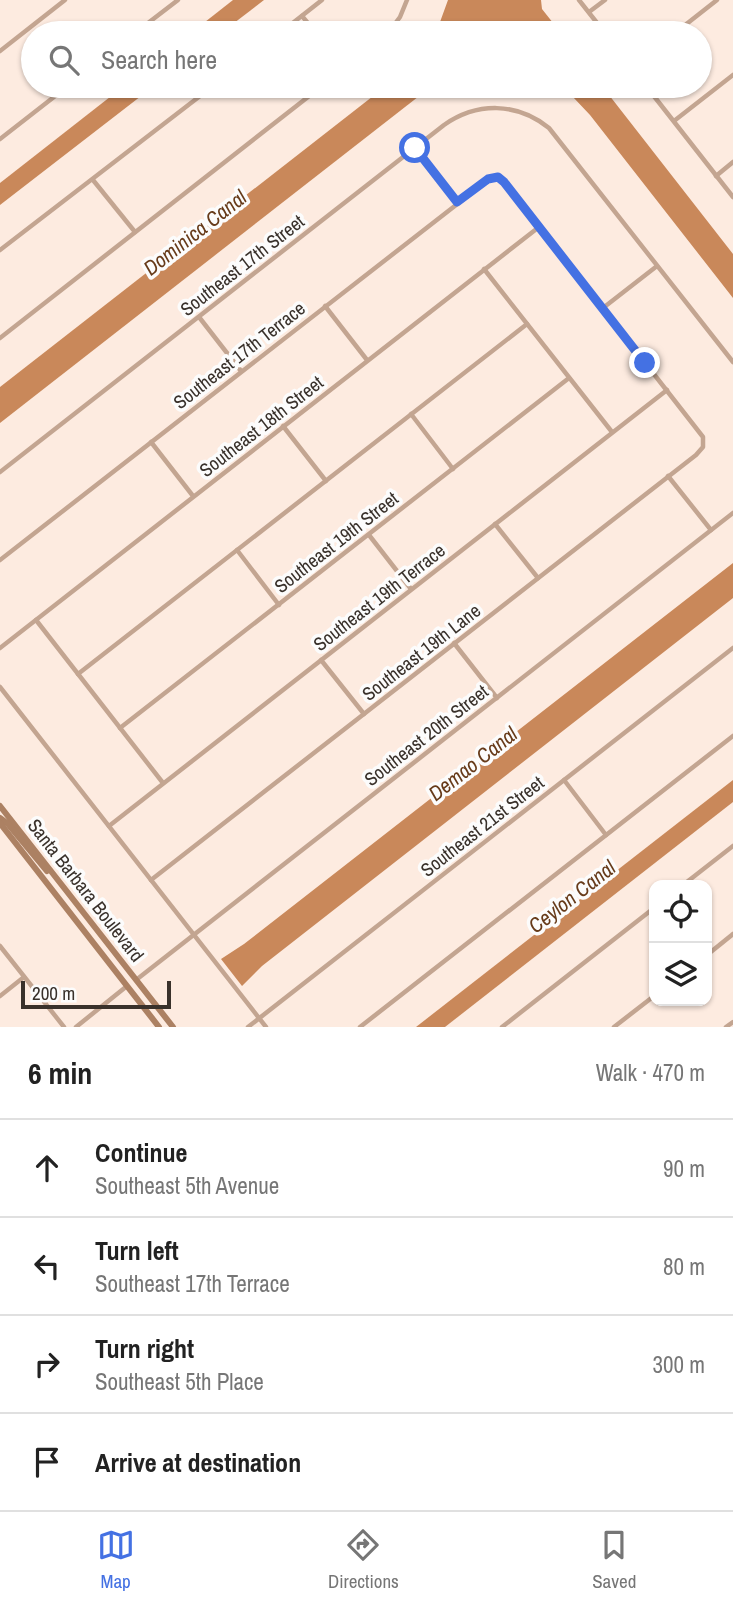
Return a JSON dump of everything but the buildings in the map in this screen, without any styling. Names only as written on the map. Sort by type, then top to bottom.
[{"type":"main road","name":"Santa Barbara Boulevard","points":[[0,806],[173,1027]]},
{"type":"main road","points":[[0,818],[8,824],[44,869],[55,876]]},
{"type":"main road","name":"Santa Barbara Boulevard","points":[[0,823],[159,1027]]},
{"type":"street","points":[[38,21],[65,0]]},
{"type":"street","points":[[151,21],[178,0]]},
{"type":"street","points":[[296,21],[322,0]]},
{"type":"street","points":[[397,21],[407,0]]},
{"type":"street","points":[[579,0],[596,21]]},
{"type":"street","points":[[589,12],[605,0]]},
{"type":"street","points":[[690,21],[717,0]]},
{"type":"street","points":[[302,16],[306,21]]},
{"type":"street","points":[[0,51],[21,35]]},
{"type":"street","points":[[712,91],[733,75]]},
{"type":"street","points":[[0,139],[53,98]]},
{"type":"street","points":[[0,250],[198,98]]},
{"type":"street","points":[[0,338],[308,98]]},
{"type":"street","points":[[656,98],[733,197]]},
{"type":"street","points":[[674,121],[704,98]]},
{"type":"street","name":"Southeast 17th Street","points":[[0,472],[444,125],[467,112],[488,108],[513,110],[530,116],[549,128],[657,266]]},
{"type":"street","points":[[415,148],[457,202]]},
{"type":"street","points":[[716,176],[733,162]]},
{"type":"street","name":"Southeast 17th Terrace","points":[[0,560],[488,179],[498,177],[504,182],[539,227]]},
{"type":"street","points":[[93,180],[135,232]]},
{"type":"street","points":[[539,227],[667,390]]},
{"type":"street","name":"Southeast 18th Street","points":[[0,648],[539,227]]},
{"type":"street","points":[[603,308],[657,266],[733,362]]},
{"type":"street","points":[[484,269],[612,432]]},
{"type":"street","points":[[325,306],[368,360]]},
{"type":"street","points":[[199,317],[241,371]]},
{"type":"street","points":[[78,674],[527,324]]},
{"type":"street","name":"Southeast 19th Street","points":[[120,729],[569,378]]},
{"type":"street","name":"Southeast 19th Terrace","points":[[109,826],[667,390]]},
{"type":"street","name":"Southeast 19th Lane","points":[[151,880],[699,453],[704,443],[701,434],[667,390]]},
{"type":"street","points":[[411,414],[453,469]]},
{"type":"street","points":[[283,426],[326,481]]},
{"type":"street","points":[[151,442],[193,496]]},
{"type":"street","points":[[668,476],[711,530]]},
{"type":"street","name":"Southeast 20th Street","points":[[136,980],[733,513]]},
{"type":"street","points":[[495,524],[538,578]]},
{"type":"street","points":[[369,535],[411,589]]},
{"type":"street","points":[[237,550],[279,605]]},
{"type":"street","points":[[36,620],[163,783]]},
{"type":"street","points":[[454,643],[497,698]]},
{"type":"street","name":"Southeast 21st Street","points":[[248,1027],[733,648]]},
{"type":"street","points":[[321,660],[364,714]]},
{"type":"street","points":[[0,687],[266,1027]]},
{"type":"street","points":[[360,1027],[733,736]]},
{"type":"street","points":[[564,780],[606,835]]},
{"type":"street","points":[[689,880],[733,846]]},
{"type":"street","points":[[502,1027],[649,912]]},
{"type":"street","points":[[712,951],[733,934]]},
{"type":"street","points":[[0,946],[64,1027]]},
{"type":"street","points":[[0,996],[24,977]]},
{"type":"street","points":[[76,1027],[127,986]]},
{"type":"street","points":[[618,1026],[649,1000]]},
{"type":"street","points":[[726,1027],[733,1022]]},
{"type":"shaded area","points":[[233,0],[264,0],[237,21],[206,21]]},
{"type":"shaded area","points":[[448,0],[541,0],[542,9],[552,21],[440,21]]},
{"type":"shaded area","points":[[109,98],[138,98],[0,205],[0,183]]},
{"type":"shaded area","points":[[371,98],[417,98],[0,423],[0,387]]},
{"type":"shaded area","points":[[574,98],[611,98],[733,254],[733,298]]},
{"type":"shaded area","points":[[733,563],[733,598],[262,966],[242,986],[221,959],[244,944]]},
{"type":"shaded area","points":[[733,780],[733,802],[445,1027],[416,1027]]},
{"type":"route","points":[[415,148],[457,202],[488,179],[501,179],[645,363]]},
{"type":"water label","name":"Dominica Canal","points":[[195,233]]},
{"type":"water label","name":"Demao Canal","points":[[473,764]]},
{"type":"water label","name":"Ceylon Canal","points":[[572,897]]}]
